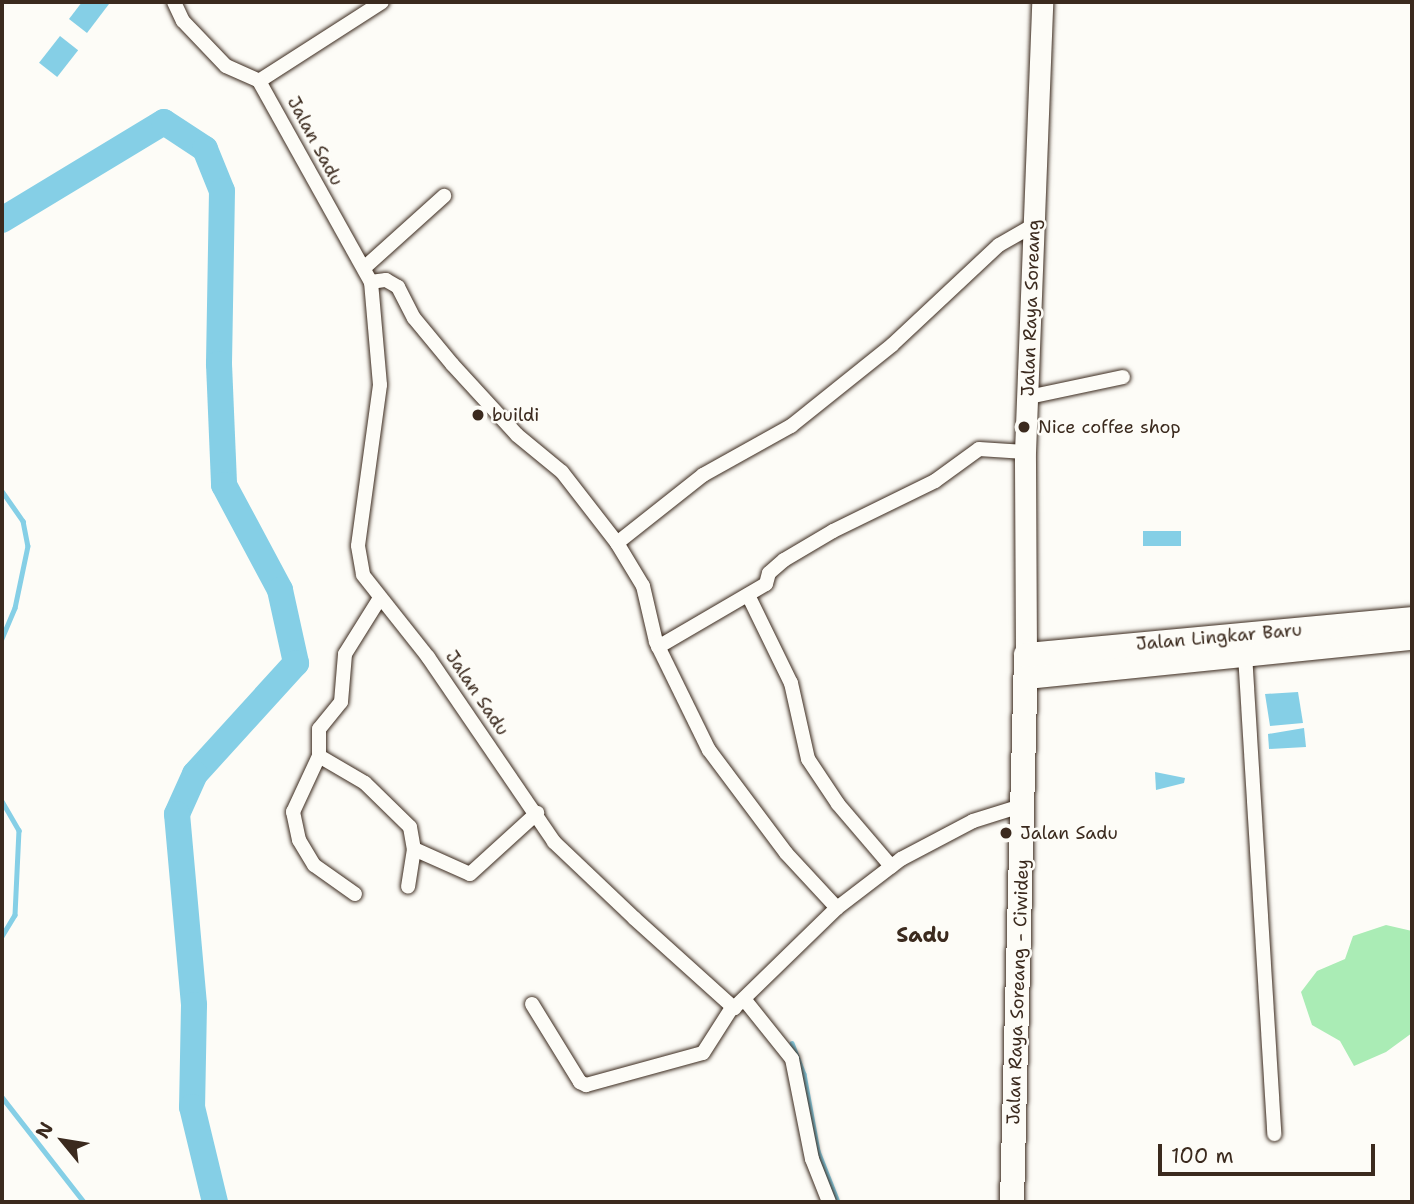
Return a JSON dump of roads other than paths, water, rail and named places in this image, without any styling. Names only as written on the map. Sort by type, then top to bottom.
[{"type":"highway","name":"Jalan Lingkar Baru","points":[[1026,666],[1412,619]]},
{"type":"highway","name":"Jalan Lingkar Baru","points":[[1026,666],[1245,654],[1412,638]]},
{"type":"highway","name":"Jalan Raya Soreang - Ciwidey","points":[[1012,1202],[1026,666]]},
{"type":"main road","name":"Jalan Raya Soreang","points":[[1026,666],[1025,452],[1042,2]]},
{"type":"street","points":[[174,2],[183,21],[226,65],[259,81],[382,2]]},
{"type":"street","name":"Jalan Sadu","points":[[259,81],[371,282],[380,385],[358,546],[363,575],[407,627],[537,813],[554,842],[731,1009]]},
{"type":"street","points":[[364,268],[444,196]]},
{"type":"street","points":[[617,542],[703,475],[791,426],[892,345],[999,245],[1034,225]]},
{"type":"street","points":[[371,282],[386,281],[398,287],[414,318],[452,363],[517,435],[562,472],[617,542],[643,586],[659,647],[715,758],[786,853],[838,908]]},
{"type":"street","points":[[1029,397],[1123,377]]},
{"type":"street","points":[[659,647],[766,584],[769,573],[784,560],[833,531],[935,481],[979,449],[1025,452]]},
{"type":"street","points":[[748,595],[791,683],[808,759],[838,804],[891,866]]},
{"type":"street","points":[[355,894],[314,864],[299,841],[295,804],[319,757],[319,729],[341,702],[345,654],[380,598]]},
{"type":"street","points":[[1245,654],[1274,1134]]},
{"type":"street","points":[[319,757],[365,783],[405,820],[414,849],[408,887]]},
{"type":"street","points":[[532,1004],[580,1082],[586,1085],[703,1053],[731,1009],[838,908],[891,866],[973,821],[1024,805]]},
{"type":"street","points":[[414,849],[470,874],[537,813]]},
{"type":"street","points":[[744,999],[792,1059],[812,1159],[830,1202]]},
{"type":"water","points":[[82,2],[109,4],[87,33],[69,19]]},
{"type":"water","points":[[60,36],[78,50],[57,77],[39,63]]},
{"type":"water","points":[[1143,531],[1181,531],[1181,546],[1143,546]]},
{"type":"water","points":[[1298,692],[1303,723],[1270,726],[1265,694]]},
{"type":"water","points":[[1304,728],[1306,747],[1269,749],[1268,734]]},
{"type":"water","points":[[1155,772],[1185,778],[1184,783],[1156,790]]},
{"type":"waterway","points":[[2,220],[164,122],[205,149],[222,191],[219,364],[224,485],[280,590],[296,663],[195,774],[177,814],[194,1005],[192,1107],[215,1202]]},
{"type":"waterway","points":[[2,491],[23,521],[28,546],[15,608],[2,639]]},
{"type":"waterway","points":[[2,801],[19,830],[15,915],[2,937]]},
{"type":"waterway","points":[[792,1043],[804,1074],[818,1151],[838,1202]]},
{"type":"waterway","points":[[2,1097],[84,1202]]},
{"type":"place","name":"buildi","points":[[478,415]]},
{"type":"place","name":"Nice coffee shop","points":[[1024,427]]},
{"type":"place","name":"Jalan Sadu","points":[[1006,833]]},
{"type":"district","name":"Sadu","points":[[923,935]]}]
